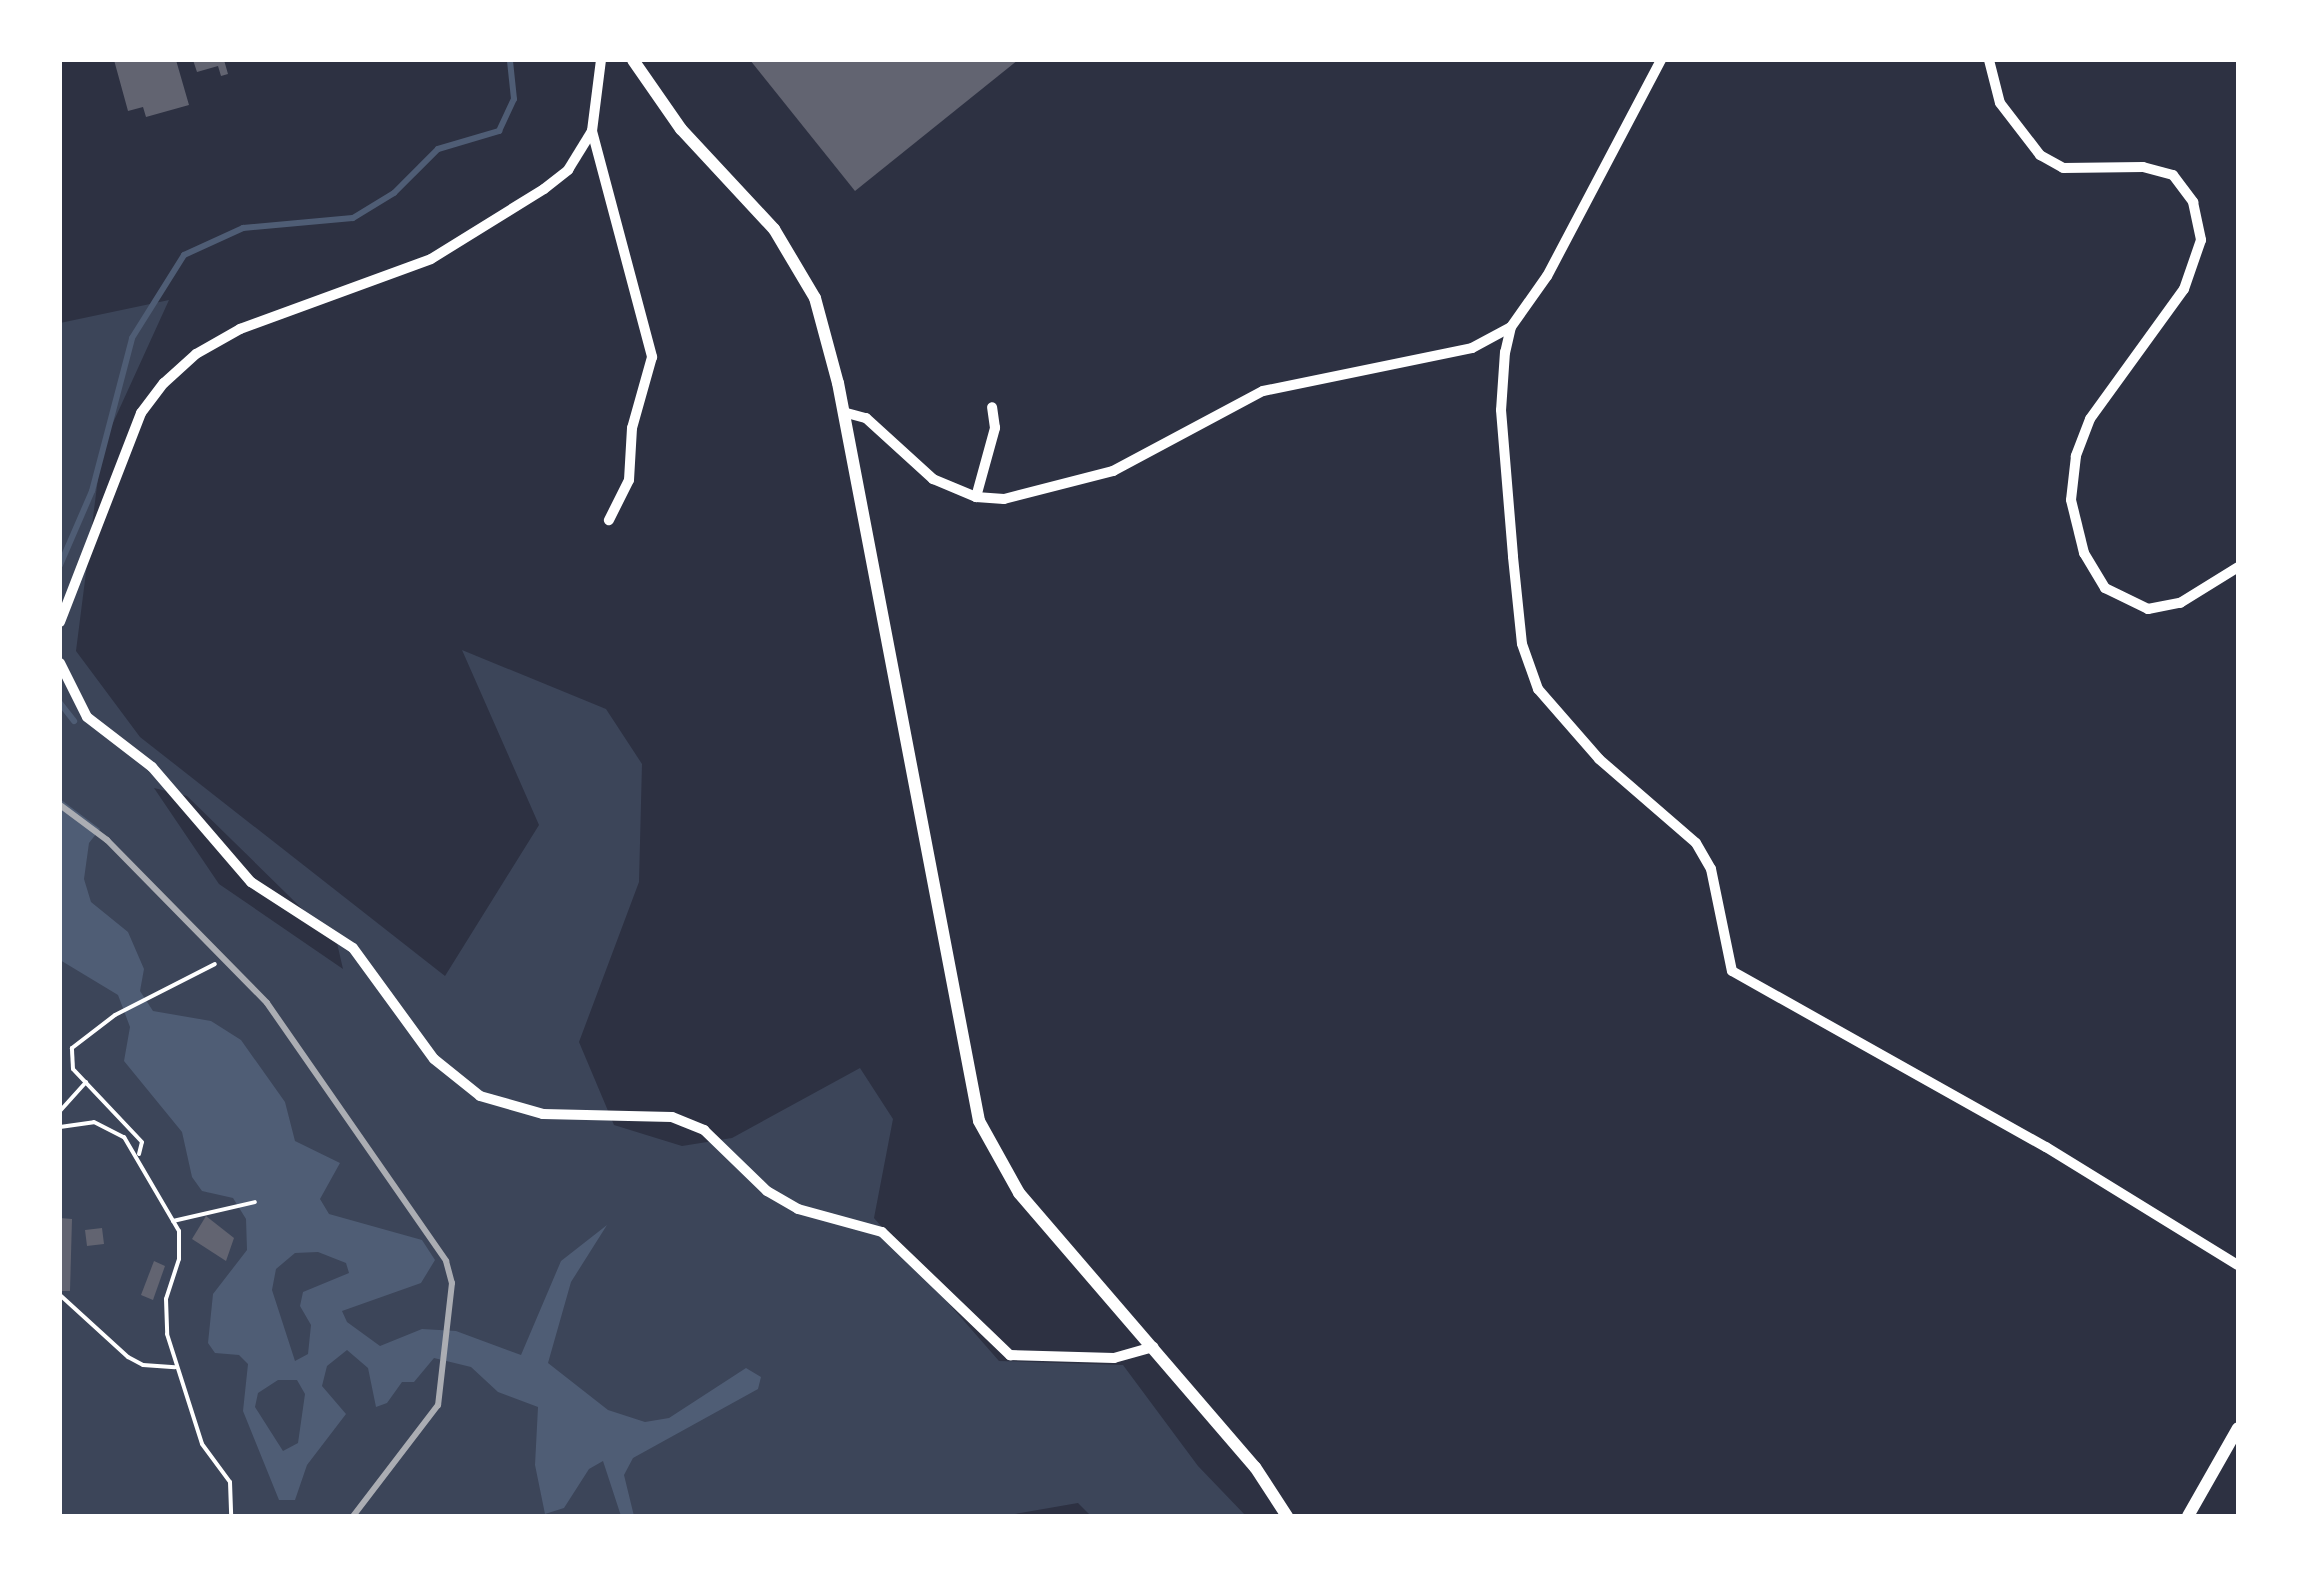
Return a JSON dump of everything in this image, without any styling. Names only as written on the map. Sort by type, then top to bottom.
[{"type":"street","points":[[601,60],[592,131],[652,357],[632,428],[629,480],[609,520]]},
{"type":"street","points":[[633,60],[681,129],[797,260],[824,326],[979,1120],[1019,1194],[1153,1347],[1287,1516]]},
{"type":"street","points":[[1660,60],[1546,276],[1512,327],[1502,410],[1522,644],[1538,689],[1574,733],[1696,843],[1711,869],[1732,971],[2046,1147],[2238,1265]]},
{"type":"street","points":[[1990,60],[2000,103],[2040,156],[2063,168],[2142,167],[2173,175],[2193,202],[2201,240],[2184,288],[2090,420],[2076,456],[2071,500],[2084,553],[2105,588],[2148,609],[2180,603],[2238,566]]},
{"type":"street","points":[[60,622],[141,414],[164,383],[196,354],[240,329],[431,258],[544,189],[568,170],[592,131]]},
{"type":"street","points":[[843,412],[866,418],[914,465],[976,497],[1004,499],[1113,471],[1262,391],[1472,348],[1512,327]]},
{"type":"street","points":[[976,497],[995,428],[992,407]]},
{"type":"street","points":[[60,664],[87,717],[152,767],[238,870],[353,948],[434,1059],[480,1096],[543,1114],[672,1117],[704,1130],[767,1191],[798,1209],[882,1232],[1010,1355],[1114,1358],[1153,1347]]},
{"type":"street","points":[[2188,1516],[2238,1428]]},
{"type":"path","points":[[139,1154],[142,1142],[132,1127],[74,1068],[72,1048],[115,1015],[215,964]]},
{"type":"path","points":[[60,1111],[86,1082]]},
{"type":"path","points":[[60,1127],[94,1122],[124,1137],[139,1154],[173,1221],[179,1260],[166,1299],[175,1367],[202,1444],[230,1482],[230,1516]]},
{"type":"path","points":[[173,1221],[255,1202]]},
{"type":"path","points":[[60,1295],[128,1357],[142,1365],[175,1367]]},
{"type":"shaded area","points":[[169,300],[102,447],[76,651],[140,737],[445,976],[539,825],[462,650],[606,709],[642,764],[639,882],[579,1042],[614,1125],[682,1146],[732,1138],[860,1068],[893,1119],[874,1218],[999,1361],[1123,1365],[1198,1466],[1246,1516],[1091,1516],[1078,1503],[1003,1516],[60,1516],[60,323]],"holes":[[[154,788],[187,796],[337,943],[343,969],[219,884]]]},
{"type":"shaded area","points":[[60,799],[100,829],[89,843],[84,879],[91,902],[128,932],[144,969],[140,991],[153,1011],[211,1021],[241,1040],[285,1102],[295,1141],[340,1163],[320,1199],[329,1214],[422,1240],[435,1260],[421,1283],[342,1311],[347,1322],[380,1346],[422,1329],[456,1331],[521,1355],[561,1261],[607,1225],[571,1282],[548,1363],[608,1410],[645,1422],[669,1418],[746,1368],[761,1377],[758,1389],[633,1458],[624,1475],[634,1516],[621,1516],[603,1461],[589,1469],[564,1508],[545,1514],[535,1465],[538,1407],[498,1392],[471,1367],[434,1358],[414,1382],[402,1382],[387,1403],[376,1407],[368,1368],[347,1350],[327,1366],[322,1386],[346,1414],[307,1465],[295,1500],[279,1500],[243,1411],[248,1364],[239,1355],[215,1353],[208,1343],[213,1294],[247,1250],[246,1219],[233,1198],[202,1191],[192,1177],[182,1132],[124,1061],[130,1027],[118,995],[60,960]],"holes":[[[318,1252],[346,1263],[349,1273],[303,1292],[300,1306],[311,1325],[308,1354],[295,1361],[272,1290],[276,1269],[295,1253]],[[278,1380],[297,1380],[305,1394],[298,1443],[283,1451],[255,1407],[258,1393]]]},
{"type":"building","points":[[114,60],[176,60],[189,105],[146,117],[143,107],[128,111]]},
{"type":"building","points":[[193,60],[224,60],[228,74],[221,76],[218,66],[197,72]]},
{"type":"building","points":[[750,60],[1018,60],[855,191]]},
{"type":"building","points":[[206,1216],[234,1238],[226,1261],[192,1239]]},
{"type":"building","points":[[60,1218],[72,1219],[70,1291],[60,1291]]},
{"type":"building","points":[[102,1228],[104,1244],[87,1246],[85,1230]]},
{"type":"building","points":[[154,1261],[165,1266],[153,1300],[141,1295]]},
{"type":"waterway","points":[[60,565],[92,491],[132,338],[184,255],[243,228],[353,218],[394,193],[438,149],[499,131],[514,99],[510,60]]},
{"type":"waterway","points":[[60,703],[74,721]]},
{"type":"railway","points":[[60,805],[107,840],[267,1003],[446,1261],[452,1283],[438,1405],[353,1516]]}]
